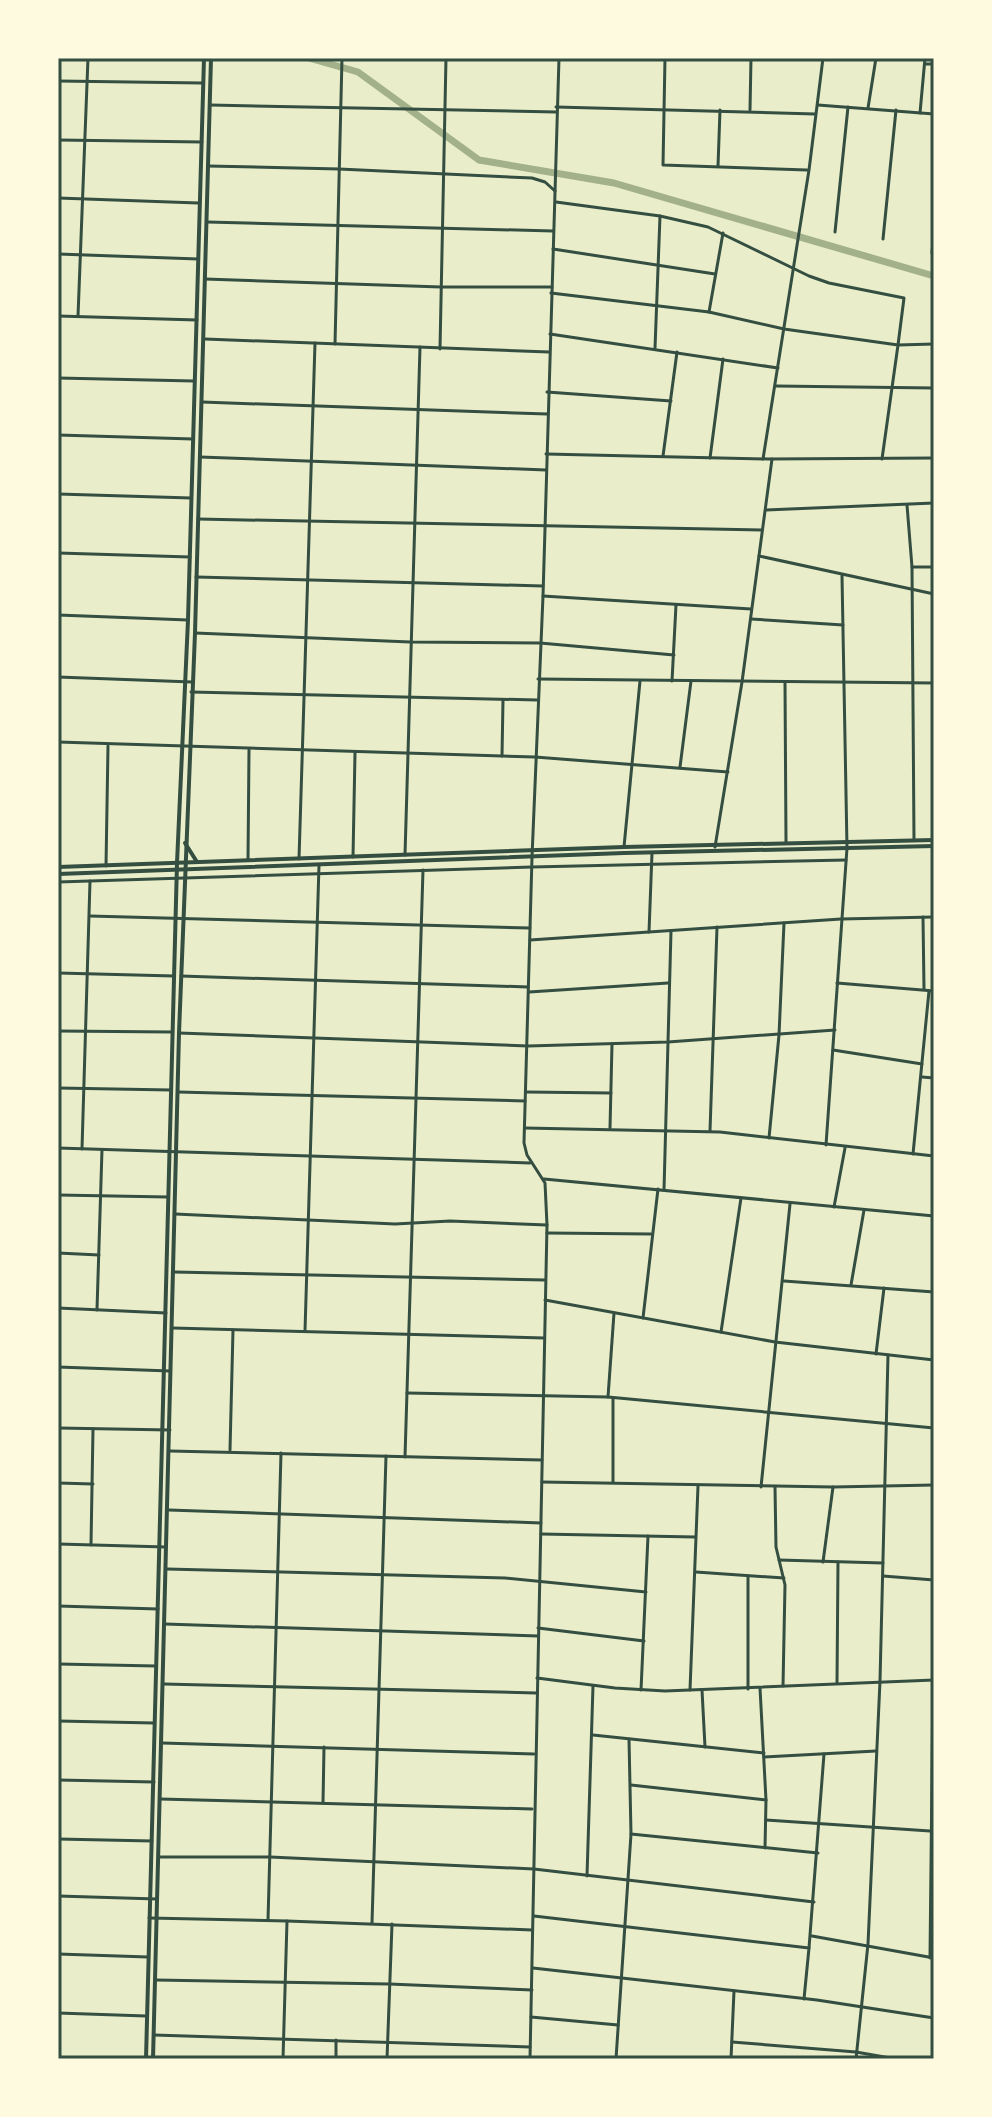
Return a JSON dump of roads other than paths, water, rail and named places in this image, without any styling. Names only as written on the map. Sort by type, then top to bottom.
[{"type":"main road","points":[[153,2059],[184,918],[185,682],[204,58]]},
{"type":"main road","points":[[146,2059],[176,870],[195,633],[211,58]]},
{"type":"main road","points":[[58,874],[319,865],[624,847],[934,840]]},
{"type":"main road","points":[[185,843],[197,862]]},
{"type":"main road","points":[[58,867],[405,855],[934,846]]},
{"type":"street","points":[[78,316],[88,58]]},
{"type":"street","points":[[335,344],[342,58]]},
{"type":"street","points":[[440,349],[446,58]]},
{"type":"street","points":[[530,2059],[547,1191],[544,1179],[525,1149],[525,1101],[559,58]]},
{"type":"street","points":[[665,58],[663,165],[809,170]]},
{"type":"street","points":[[750,111],[751,58]]},
{"type":"street","points":[[763,459],[809,170],[823,58]]},
{"type":"street","points":[[868,108],[876,58]]},
{"type":"street","points":[[920,113],[925,58]]},
{"type":"street","points":[[925,64],[934,64]]},
{"type":"street","points":[[58,81],[203,83]]},
{"type":"street","points":[[210,105],[444,112],[664,109],[815,114]]},
{"type":"street","points":[[817,105],[934,114]]},
{"type":"street","points":[[835,232],[848,107]]},
{"type":"street","points":[[718,167],[720,110]]},
{"type":"street","points":[[883,239],[896,110]]},
{"type":"street","points":[[58,140],[202,142]]},
{"type":"street","points":[[208,166],[532,178],[555,189]]},
{"type":"street","points":[[58,198],[200,203]]},
{"type":"street","points":[[555,202],[660,216],[723,233],[829,283],[904,298],[882,459]]},
{"type":"street","points":[[655,348],[660,216]]},
{"type":"street","points":[[207,222],[553,231]]},
{"type":"street","points":[[932,253],[934,226]]},
{"type":"street","points":[[709,312],[723,233]]},
{"type":"street","points":[[552,249],[715,274]]},
{"type":"street","points":[[58,254],[198,259]]},
{"type":"street","points":[[205,279],[552,290],[709,312],[784,329],[898,345],[934,344]]},
{"type":"street","points":[[58,362],[59,316],[197,320]]},
{"type":"street","points":[[550,334],[778,368]]},
{"type":"street","points":[[203,339],[549,352]]},
{"type":"street","points":[[299,859],[315,343]]},
{"type":"street","points":[[405,855],[420,347]]},
{"type":"street","points":[[663,456],[677,352]]},
{"type":"street","points":[[710,458],[723,359]]},
{"type":"street","points":[[58,378],[194,381]]},
{"type":"street","points":[[776,386],[934,388]]},
{"type":"street","points":[[547,392],[671,401]]},
{"type":"street","points":[[202,402],[547,414]]},
{"type":"street","points":[[58,435],[193,439]]},
{"type":"street","points":[[546,454],[763,459],[934,458]]},
{"type":"street","points":[[200,457],[546,470]]},
{"type":"street","points":[[715,851],[742,682],[772,459]]},
{"type":"street","points":[[58,494],[191,498]]},
{"type":"street","points":[[765,510],[934,503]]},
{"type":"street","points":[[907,505],[912,567],[914,840]]},
{"type":"street","points":[[198,519],[762,530]]},
{"type":"street","points":[[58,553],[190,557]]},
{"type":"street","points":[[759,556],[934,594]]},
{"type":"street","points":[[912,567],[934,567]]},
{"type":"street","points":[[826,1145],[847,848],[842,576]]},
{"type":"street","points":[[196,577],[543,586]]},
{"type":"street","points":[[543,596],[752,609]]},
{"type":"street","points":[[672,681],[676,603]]},
{"type":"street","points":[[58,615],[188,620]]},
{"type":"street","points":[[751,619],[843,625]]},
{"type":"street","points":[[195,633],[410,642],[540,643],[674,655]]},
{"type":"street","points":[[58,677],[192,682]]},
{"type":"street","points":[[538,679],[934,683]]},
{"type":"street","points":[[624,847],[640,681]]},
{"type":"street","points":[[680,767],[691,681]]},
{"type":"street","points":[[785,682],[786,842]]},
{"type":"street","points":[[191,692],[537,700]]},
{"type":"street","points":[[502,757],[503,700]]},
{"type":"street","points":[[58,742],[535,757],[728,772]]},
{"type":"street","points":[[106,866],[108,744]]},
{"type":"street","points":[[248,860],[249,750]]},
{"type":"street","points":[[353,857],[355,753]]},
{"type":"street","points":[[649,932],[652,853]]},
{"type":"street","points":[[58,882],[652,863],[846,860]]},
{"type":"street","points":[[305,1331],[319,865]]},
{"type":"street","points":[[405,1457],[423,870]]},
{"type":"street","points":[[82,1149],[90,881]]},
{"type":"street","points":[[90,916],[530,928]]},
{"type":"street","points":[[913,1154],[929,991],[923,917]]},
{"type":"street","points":[[530,940],[841,919],[934,917]]},
{"type":"street","points":[[769,1138],[779,1035],[784,923]]},
{"type":"street","points":[[710,1131],[717,927]]},
{"type":"street","points":[[664,1190],[671,931]]},
{"type":"street","points":[[58,973],[174,976]]},
{"type":"street","points":[[181,976],[528,990],[670,983]]},
{"type":"street","points":[[837,983],[929,991]]},
{"type":"street","points":[[179,1033],[528,1046],[668,1042],[835,1030]]},
{"type":"street","points":[[58,1031],[172,1032]]},
{"type":"street","points":[[610,1128],[612,1044]]},
{"type":"street","points":[[833,1050],[922,1064]]},
{"type":"street","points":[[921,1076],[934,1078]]},
{"type":"street","points":[[58,1088],[171,1090]]},
{"type":"street","points":[[178,1092],[525,1101]]},
{"type":"street","points":[[526,1092],[611,1093]]},
{"type":"street","points":[[525,1128],[710,1131],[934,1156]]},
{"type":"street","points":[[834,1207],[845,1147]]},
{"type":"street","points":[[58,1148],[532,1163]]},
{"type":"street","points":[[97,1310],[102,1150]]},
{"type":"street","points":[[544,1179],[934,1216]]},
{"type":"street","points":[[643,1318],[658,1189]]},
{"type":"street","points":[[58,1195],[168,1197]]},
{"type":"street","points":[[721,1332],[741,1198]]},
{"type":"street","points":[[761,1487],[790,1203]]},
{"type":"street","points":[[851,1285],[864,1210]]},
{"type":"street","points":[[175,1214],[547,1225]]},
{"type":"street","points":[[547,1233],[653,1234]]},
{"type":"street","points":[[58,1253],[99,1255]]},
{"type":"street","points":[[174,1272],[545,1280]]},
{"type":"street","points":[[784,1281],[934,1292]]},
{"type":"street","points":[[876,1354],[884,1288]]},
{"type":"street","points":[[545,1300],[775,1342],[934,1360]]},
{"type":"street","points":[[58,1308],[166,1313]]},
{"type":"street","points":[[613,1482],[611,1397],[614,1313]]},
{"type":"street","points":[[173,1328],[544,1338]]},
{"type":"street","points":[[230,1451],[233,1330]]},
{"type":"street","points":[[856,2059],[868,1944],[880,1681],[888,1355]]},
{"type":"street","points":[[58,1367],[172,1371]]},
{"type":"street","points":[[407,1393],[611,1397],[934,1428]]},
{"type":"street","points":[[58,1428],[170,1430]]},
{"type":"street","points":[[91,1545],[93,1429]]},
{"type":"street","points":[[170,1451],[542,1460]]},
{"type":"street","points":[[268,1920],[281,1453]]},
{"type":"street","points":[[372,1923],[386,1456]]},
{"type":"street","points":[[542,1482],[761,1487],[934,1485]]},
{"type":"street","points":[[58,1483],[93,1484]]},
{"type":"street","points":[[690,1690],[698,1486]]},
{"type":"street","points":[[775,1487],[776,1547],[784,1578],[783,1686]]},
{"type":"street","points":[[823,1562],[833,1487]]},
{"type":"street","points":[[169,1510],[541,1523]]},
{"type":"street","points":[[541,1534],[695,1537]]},
{"type":"street","points":[[641,1690],[648,1536]]},
{"type":"street","points":[[58,1544],[167,1547]]},
{"type":"street","points":[[778,1560],[883,1563]]},
{"type":"street","points":[[837,1683],[838,1562]]},
{"type":"street","points":[[167,1569],[493,1577],[646,1592]]},
{"type":"street","points":[[695,1572],[784,1578]]},
{"type":"street","points":[[748,1576],[748,1689]]},
{"type":"street","points":[[883,1576],[934,1580]]},
{"type":"street","points":[[58,1606],[158,1609]]},
{"type":"street","points":[[165,1624],[538,1636]]},
{"type":"street","points":[[538,1628],[644,1641]]},
{"type":"street","points":[[58,1664],[156,1666]]},
{"type":"street","points":[[537,1678],[641,1690],[748,1689],[934,1680],[932,1958],[810,1935]]},
{"type":"street","points":[[164,1684],[537,1693]]},
{"type":"street","points":[[587,1876],[593,1686]]},
{"type":"street","points":[[760,1688],[766,1800],[765,1848]]},
{"type":"street","points":[[702,1690],[705,1747]]},
{"type":"street","points":[[58,1721],[155,1723]]},
{"type":"street","points":[[593,1735],[764,1755],[876,1751]]},
{"type":"street","points":[[616,2059],[631,1834],[629,1739]]},
{"type":"street","points":[[162,1743],[536,1754]]},
{"type":"street","points":[[323,1803],[324,1747]]},
{"type":"street","points":[[804,1999],[824,1754]]},
{"type":"street","points":[[58,1780],[154,1782]]},
{"type":"street","points":[[631,1785],[766,1800]]},
{"type":"street","points":[[160,1799],[534,1809]]},
{"type":"street","points":[[766,1820],[933,1832]]},
{"type":"street","points":[[631,1834],[818,1853]]},
{"type":"street","points":[[58,1839],[152,1841]]},
{"type":"street","points":[[159,1857],[270,1857],[534,1869],[814,1902]]},
{"type":"street","points":[[58,1896],[157,1899]]},
{"type":"street","points":[[533,1916],[809,1948]]},
{"type":"street","points":[[149,1918],[532,1930]]},
{"type":"street","points":[[283,2059],[287,1921]]},
{"type":"street","points":[[387,2059],[392,1924]]},
{"type":"street","points":[[58,1954],[148,1957]]},
{"type":"street","points":[[532,1968],[862,2006],[934,2018]]},
{"type":"street","points":[[155,1980],[532,1990]]},
{"type":"street","points":[[731,2059],[734,1991]]},
{"type":"street","points":[[58,2013],[146,2016]]},
{"type":"street","points":[[531,2017],[618,2025]]},
{"type":"street","points":[[154,2035],[531,2047]]},
{"type":"street","points":[[336,2040],[336,2059]]},
{"type":"street","points":[[732,2042],[856,2052],[896,2059]]},
{"type":"waterway","points":[[309,58],[358,72],[479,160],[614,183],[934,276]]}]
